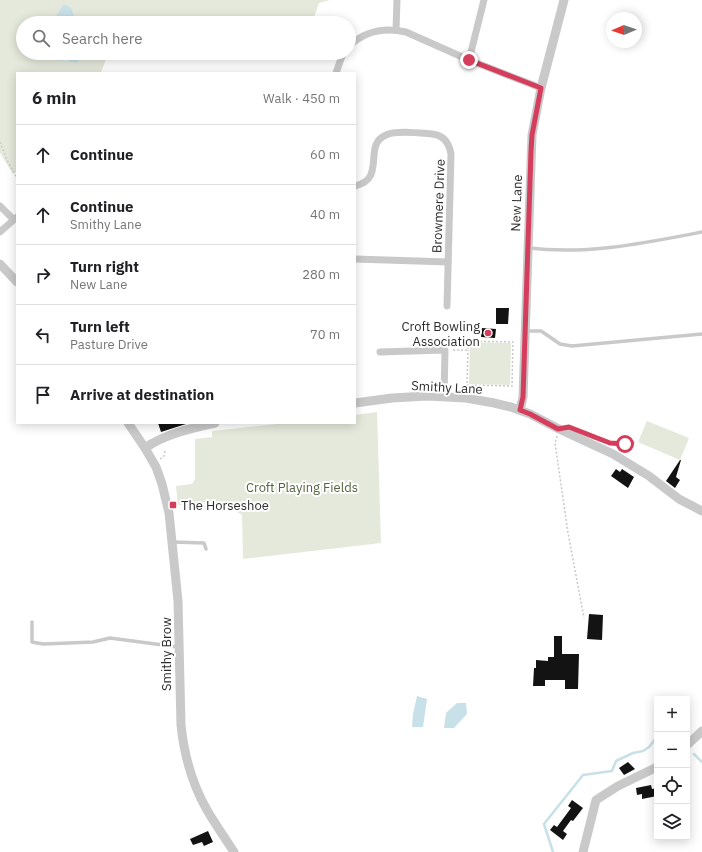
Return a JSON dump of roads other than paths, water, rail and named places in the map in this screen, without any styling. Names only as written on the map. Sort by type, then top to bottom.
[{"type":"street","points":[[396,30],[397,0]]},
{"type":"street","points":[[469,60],[484,0]]},
{"type":"street","name":"New Lane","points":[[520,410],[523,397],[532,135],[541,88],[564,0]]},
{"type":"street","points":[[356,40],[370,32],[388,29],[406,32],[469,60],[541,88]]},
{"type":"street","points":[[336,72],[340,60]]},
{"type":"street","name":"Browmere Drive","points":[[356,186],[364,182],[371,174],[373,169],[375,146],[380,138],[394,133],[430,134],[440,136],[444,139],[450,148],[451,154],[447,306]]},
{"type":"street","points":[[0,206],[15,218],[0,232]]},
{"type":"street","points":[[356,259],[448,262]]},
{"type":"street","points":[[0,264],[16,281]]},
{"type":"street","points":[[380,352],[445,350],[444,397]]},
{"type":"street","name":"Smithy Lane","points":[[356,403],[392,398],[428,396],[494,402],[520,410],[613,454],[649,476],[679,499],[702,511]]},
{"type":"street","name":"Smithy Brow","points":[[129,424],[156,467],[162,484],[169,514],[178,593],[181,725],[183,744],[191,775],[202,801],[234,852]]},
{"type":"street","points":[[145,448],[154,442],[175,434],[198,426],[209,424]]},
{"type":"street","points":[[690,742],[702,731]]},
{"type":"street","points":[[583,852],[596,800],[618,786],[655,768]]},
{"type":"lane","points":[[528,248],[545,250],[634,245],[702,232]]},
{"type":"lane","points":[[525,331],[541,331],[560,344],[572,346],[702,334]]},
{"type":"lane","points":[[558,429],[569,427],[610,443],[633,443]]},
{"type":"lane","points":[[172,542],[204,543],[206,549]]},
{"type":"lane","points":[[32,622],[32,642],[42,644],[93,642],[110,638],[179,647]]},
{"type":"water","points":[[63,5],[66,5],[71,8],[74,16],[56,16]]},
{"type":"water","points":[[58,60],[79,60],[78,62]]},
{"type":"water","points":[[417,696],[427,699],[423,727],[412,727]]},
{"type":"water","points":[[457,703],[466,703],[467,714],[454,728],[444,728],[446,713]]},
{"type":"waterway","points":[[553,852],[544,824],[583,775],[612,771],[616,761],[633,753],[643,751],[654,741]]},
{"type":"waterway","points":[[694,754],[702,762]]},
{"type":"place","name":"Croft Bowling Association","points":[[488,333]]},
{"type":"place","name":"The Horseshoe","points":[[173,505]]},
{"type":"park label","name":"Croft Playing Fields","points":[[302,487]]}]
